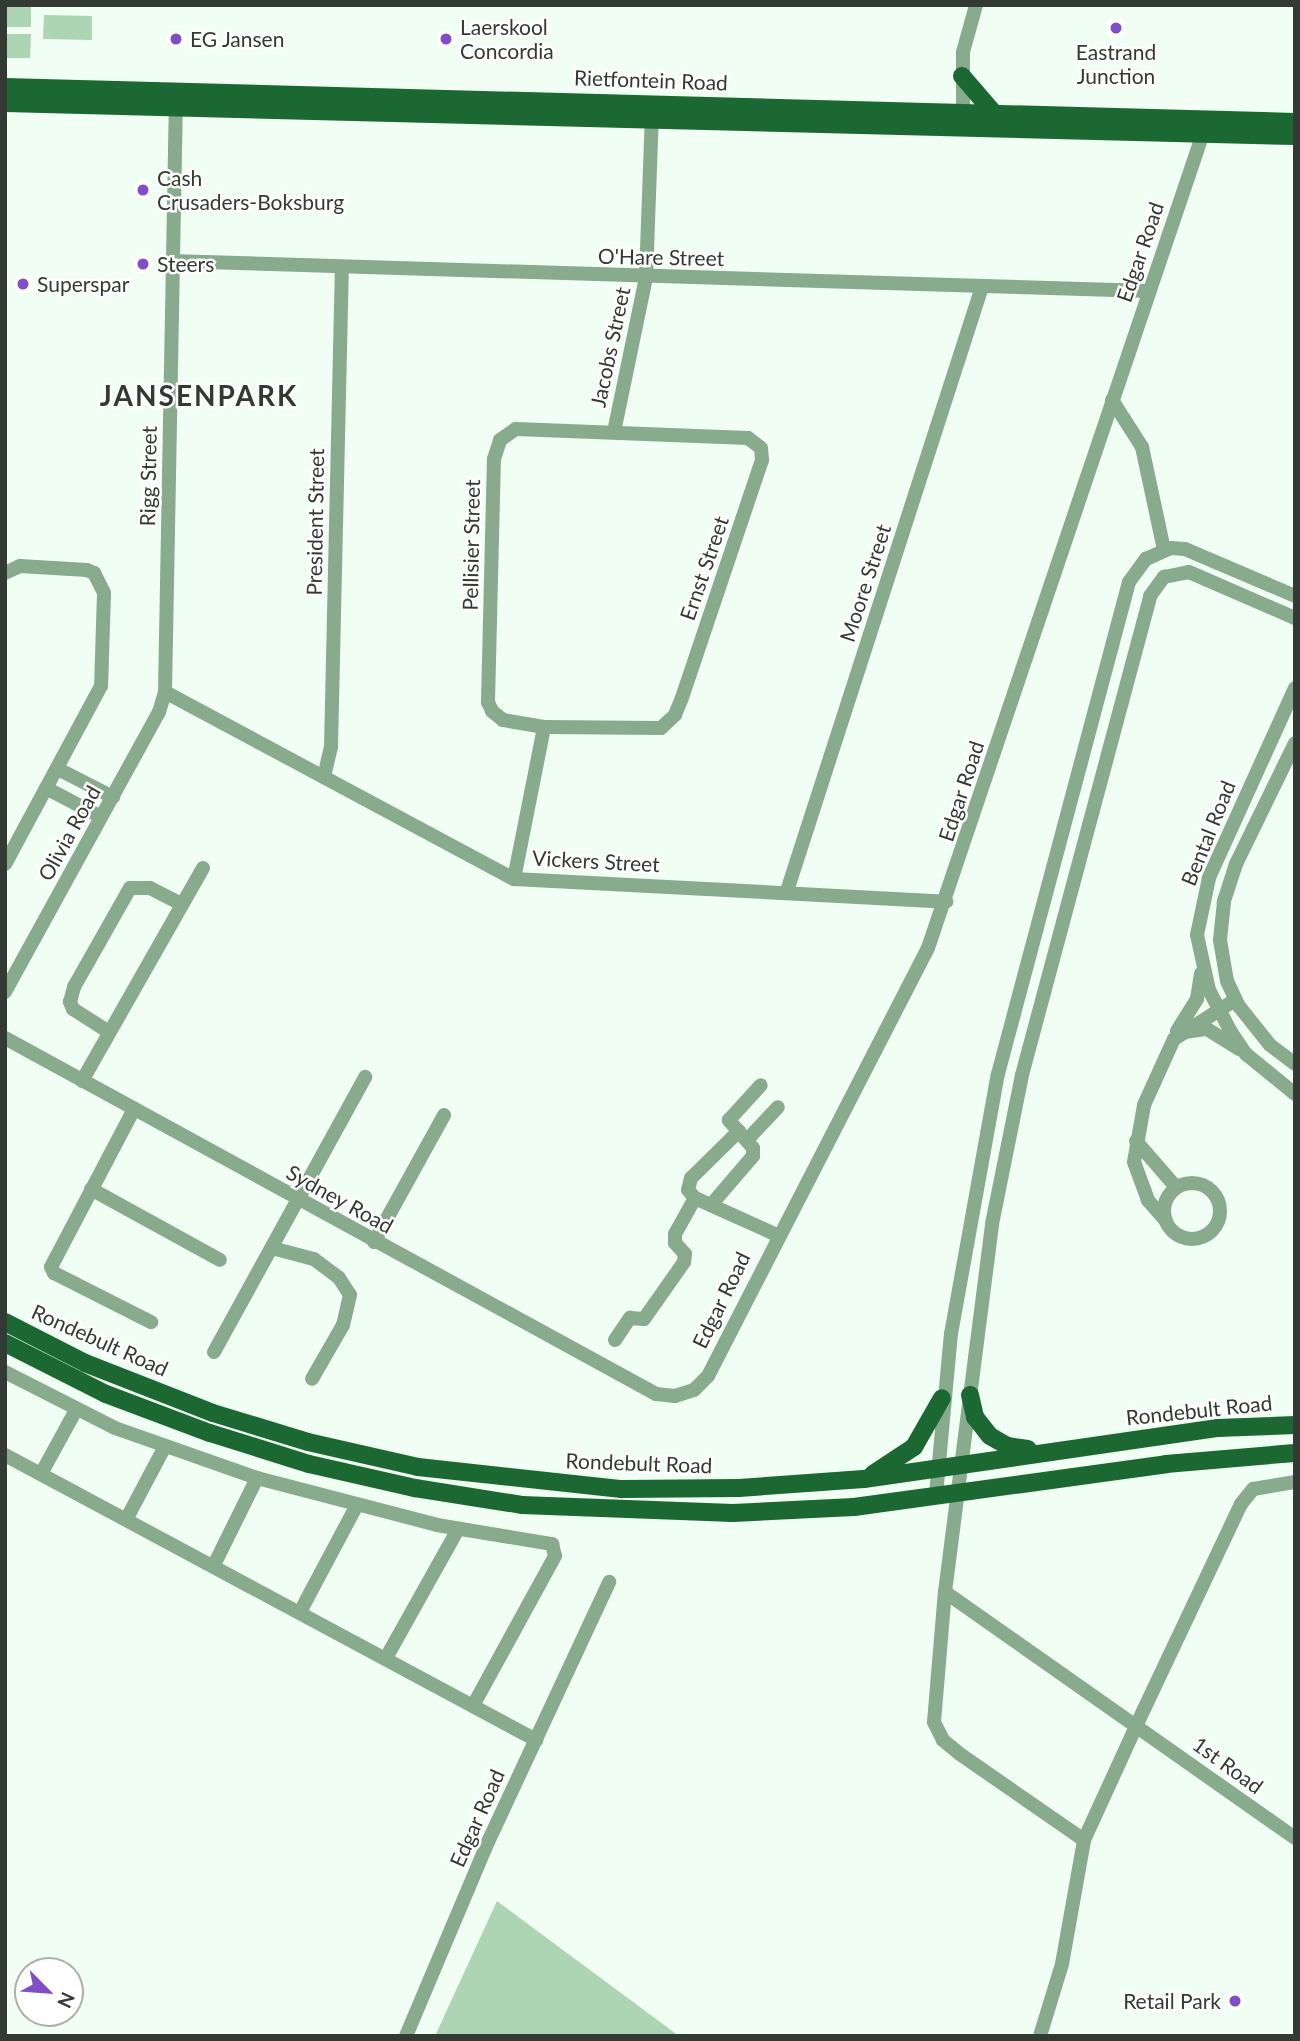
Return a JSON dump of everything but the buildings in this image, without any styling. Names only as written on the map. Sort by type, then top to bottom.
[{"type":"main road","points":[[962,76],[993,112]]},
{"type":"main road","name":"Rietfontein Road","points":[[5,87],[333,114],[652,111]]},
{"type":"main road","points":[[332,95],[333,114]]},
{"type":"main road","name":"Rietfontein Road","points":[[5,103],[332,95],[652,111],[963,120],[1295,136]]},
{"type":"main road","name":"Rietfontein Road","points":[[963,120],[993,112],[1295,122]]},
{"type":"main road","name":"Rondebult Road","points":[[5,1322],[85,1363],[212,1413],[308,1442],[418,1467],[622,1489],[739,1489],[864,1479],[1044,1451],[1268,1425],[1295,1425]]},
{"type":"main road","name":"Rondebult Road","points":[[5,1343],[106,1394],[210,1433],[309,1464],[415,1488],[522,1505],[733,1513],[854,1507],[1166,1464],[1295,1453]]},
{"type":"main road","points":[[970,1395],[975,1417],[990,1436],[1007,1447],[1044,1451]]},
{"type":"main road","points":[[864,1479],[914,1447],[942,1398]]},
{"type":"main road","points":[[1268,1425],[1295,1418]]},
{"type":"street","points":[[963,120],[965,35],[976,5]]},
{"type":"street","name":"Rigg Street","points":[[165,692],[176,100]]},
{"type":"street","name":"Jacobs Street","points":[[614,432],[646,277],[652,111]]},
{"type":"street","name":"Edgar Road","points":[[656,1394],[685,1394],[708,1376],[777,1235],[908,989],[946,902],[1203,133]]},
{"type":"street","name":"O'Hare Street","points":[[172,261],[982,288],[1149,291]]},
{"type":"street","name":"President Street","points":[[324,777],[331,747],[342,267]]},
{"type":"street","name":"Moore Street","points":[[787,891],[982,288]]},
{"type":"street","points":[[1112,400],[1142,447],[1164,550]]},
{"type":"street","name":"Pellisier Street","points":[[544,727],[503,720],[488,702],[495,452],[500,440],[516,429],[614,432]]},
{"type":"street","name":"Ernst Street","points":[[544,727],[661,728],[675,715],[762,460],[758,444],[748,438],[614,432]]},
{"type":"street","points":[[936,1495],[942,1398],[969,1220],[998,1074],[1114,628],[1138,568],[1164,550],[1198,553],[1295,596]]},
{"type":"street","points":[[5,573],[20,566],[87,570],[101,582],[101,686],[5,864]]},
{"type":"street","points":[[1084,1840],[970,1761],[938,1733],[932,1707],[978,1312],[1009,1133],[1150,596],[1164,577],[1189,572],[1295,618]]},
{"type":"street","name":"Bental Road","points":[[1295,688],[1209,878],[1198,935],[1202,969],[1218,1010],[1246,1054],[1295,1094]]},
{"type":"street","name":"Vickers Street","points":[[165,692],[514,879],[787,891],[946,902]]},
{"type":"street","name":"Olivia Road","points":[[5,992],[113,797],[165,692]]},
{"type":"street","points":[[514,879],[544,727]]},
{"type":"street","name":"Bental Road","points":[[1295,743],[1236,864],[1224,902],[1222,959],[1236,1000],[1270,1045],[1295,1064]]},
{"type":"street","points":[[58,769],[113,797]]},
{"type":"street","points":[[46,788],[102,817]]},
{"type":"street","points":[[82,1081],[180,903],[203,868]]},
{"type":"street","points":[[109,1032],[73,1009],[70,1002],[74,987],[130,888],[150,888],[180,903]]},
{"type":"street","points":[[1166,1221],[1167,1198],[1176,1187],[1193,1182],[1209,1188],[1220,1202],[1220,1219],[1209,1234],[1193,1239],[1176,1234],[1148,1200],[1133,1153],[1150,1086],[1197,999],[1202,969]]},
{"type":"street","points":[[1175,1037],[1236,1000]]},
{"type":"street","points":[[1175,1037],[1207,1029],[1246,1054]]},
{"type":"street","name":"Sydney Road","points":[[5,1038],[373,1242],[656,1394]]},
{"type":"street","points":[[214,1352],[300,1201],[365,1077]]},
{"type":"street","points":[[711,1206],[751,1160],[753,1147],[729,1121],[731,1115],[761,1085]]},
{"type":"street","points":[[777,1235],[695,1198],[688,1190],[691,1178],[778,1107]]},
{"type":"street","points":[[134,1110],[51,1267],[54,1273],[150,1322]]},
{"type":"street","points":[[373,1242],[444,1115]]},
{"type":"street","points":[[1136,1141],[1176,1187]]},
{"type":"street","points":[[90,1189],[220,1260]]},
{"type":"street","points":[[615,1340],[629,1318],[644,1318],[684,1262],[685,1254],[675,1243],[675,1234],[695,1198]]},
{"type":"street","points":[[272,1248],[314,1259],[338,1278],[350,1295],[343,1325],[313,1379]]},
{"type":"street","points":[[5,1372],[76,1410],[164,1448],[257,1478],[458,1529],[548,1542],[555,1549],[473,1706]]},
{"type":"street","points":[[41,1474],[76,1410]]},
{"type":"street","points":[[127,1518],[164,1448]]},
{"type":"street","points":[[5,1455],[127,1518],[536,1740]]},
{"type":"street","points":[[214,1565],[257,1478]]},
{"type":"street","points":[[1040,2036],[1062,1964],[1084,1840],[1137,1724],[1241,1504],[1253,1489],[1295,1482]]},
{"type":"street","points":[[300,1612],[357,1505]]},
{"type":"street","points":[[386,1658],[458,1529]]},
{"type":"street","name":"Edgar Road","points":[[406,2036],[536,1740],[609,1582]]},
{"type":"street","name":"1st Road","points":[[945,1592],[1137,1724],[1295,1838]]},
{"type":"green space","points":[[5,5],[31,5],[31,27],[5,27]]},
{"type":"green space","points":[[44,15],[92,16],[92,40],[43,39]]},
{"type":"green space","points":[[5,34],[31,34],[30,58],[5,58]]},
{"type":"green space","points":[[497,1901],[679,2036],[435,2036]]},
{"type":"place","name":"Eastrand Junction","points":[[1116,28]]},
{"type":"place","name":"EG Jansen","points":[[176,39]]},
{"type":"place","name":"Laerskool Concordia","points":[[446,39]]},
{"type":"place","name":"Cash Crusaders-Boksburg","points":[[143,190]]},
{"type":"place","name":"Steers","points":[[143,264]]},
{"type":"place","name":"Superspar","points":[[23,284]]},
{"type":"place","name":"Retail Park","points":[[1235,2001]]},
{"type":"district","name":"JANSENPARK","points":[[199,395]]}]
